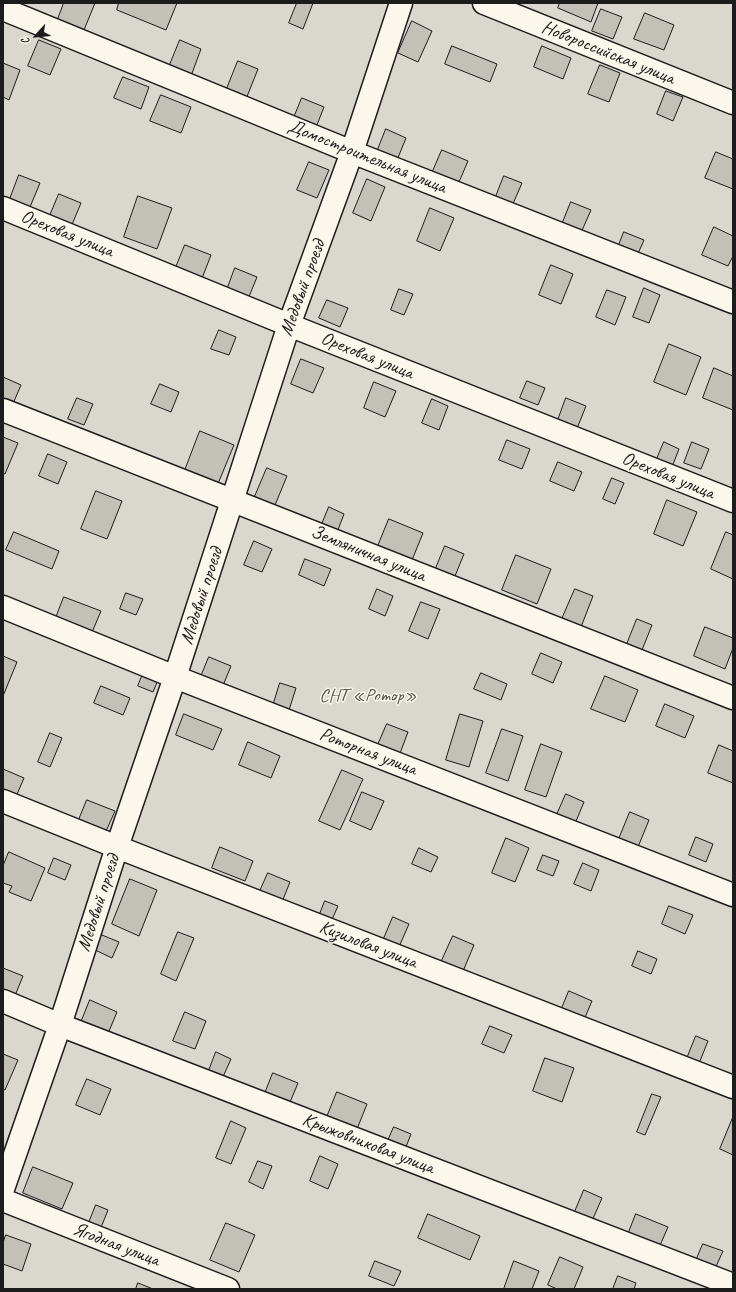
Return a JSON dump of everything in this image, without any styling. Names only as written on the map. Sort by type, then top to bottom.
[{"type":"street","name":"Медовый проезд","points":[[3,1189],[60,1025],[289,325],[352,152],[401,3]]},
{"type":"street","name":"Новороссийская улица","points":[[484,3],[733,103]]},
{"type":"street","name":"Домостроительная улица","points":[[3,9],[352,152],[733,302]]},
{"type":"street","name":"Ореховая улица","points":[[3,208],[289,325],[733,501]]},
{"type":"street","name":"Земляничная улица","points":[[3,410],[733,698]]},
{"type":"street","name":"Роторная улица","points":[[3,607],[175,677],[733,895]]},
{"type":"street","name":"Кизиловая улица","points":[[3,801],[117,847],[733,1087]]},
{"type":"street","name":"Крыжовниковая улица","points":[[3,1001],[60,1025],[733,1285]]},
{"type":"street","name":"Ягодная улица","points":[[3,1200],[228,1289]]},
{"type":"green space","name":"СНТ «Ротор»","points":[[3,3],[733,3],[733,1289],[3,1289]]},
{"type":"building","points":[[64,3],[95,3],[84,30],[58,19]]},
{"type":"building","points":[[119,3],[177,3],[166,30],[117,10]]},
{"type":"building","points":[[297,3],[313,3],[303,29],[289,23]]},
{"type":"building","points":[[560,3],[598,3],[591,22],[558,8]]},
{"type":"building","points":[[601,9],[622,17],[613,39],[592,31]]},
{"type":"building","points":[[645,13],[674,25],[664,50],[634,39]]},
{"type":"building","points":[[412,21],[432,31],[418,62],[398,53]]},
{"type":"building","points":[[39,40],[61,49],[50,75],[28,66]]},
{"type":"building","points":[[180,40],[201,49],[191,76],[169,67]]},
{"type":"building","points":[[452,46],[497,64],[490,82],[445,64]]},
{"type":"building","points":[[542,46],[571,58],[563,79],[534,67]]},
{"type":"building","points":[[238,61],[258,69],[246,99],[226,91]]},
{"type":"building","points":[[3,63],[20,70],[9,100],[3,97]]},
{"type":"building","points":[[600,65],[620,73],[609,102],[588,94]]},
{"type":"building","points":[[123,77],[149,87],[141,109],[114,98]]},
{"type":"building","points":[[666,91],[683,97],[673,121],[657,114]]},
{"type":"building","points":[[161,95],[191,107],[181,133],[150,121]]},
{"type":"building","points":[[302,98],[324,107],[315,130],[293,120]]},
{"type":"building","points":[[386,129],[406,138],[395,165],[375,157]]},
{"type":"building","points":[[442,150],[468,161],[456,189],[430,178]]},
{"type":"building","points":[[716,152],[733,159],[733,189],[705,178]]},
{"type":"building","points":[[309,162],[329,170],[317,198],[297,190]]},
{"type":"building","points":[[19,175],[40,183],[30,207],[10,199]]},
{"type":"building","points":[[504,176],[522,183],[512,206],[495,199]]},
{"type":"building","points":[[367,179],[385,187],[371,221],[353,213]]},
{"type":"building","points":[[59,194],[81,203],[71,227],[49,218]]},
{"type":"building","points":[[138,196],[172,208],[157,249],[124,237]]},
{"type":"building","points":[[571,202],[591,210],[580,235],[561,227]]},
{"type":"building","points":[[430,208],[454,218],[440,251],[417,241]]},
{"type":"building","points":[[714,227],[733,236],[733,256],[728,266],[702,255]]},
{"type":"building","points":[[624,232],[644,240],[636,258],[617,250]]},
{"type":"building","points":[[185,245],[211,255],[201,281],[175,270]]},
{"type":"building","points":[[551,265],[573,274],[561,304],[539,295]]},
{"type":"building","points":[[235,268],[257,277],[248,299],[227,290]]},
{"type":"building","points":[[644,288],[660,295],[649,323],[633,317]]},
{"type":"building","points":[[399,289],[413,294],[404,315],[391,310]]},
{"type":"building","points":[[607,290],[626,297],[615,325],[596,317]]},
{"type":"building","points":[[327,300],[348,308],[340,327],[319,318]]},
{"type":"building","points":[[219,330],[236,337],[229,355],[211,349]]},
{"type":"building","points":[[669,344],[701,357],[686,395],[654,382]]},
{"type":"building","points":[[301,359],[324,368],[313,393],[291,384]]},
{"type":"building","points":[[714,368],[733,376],[733,410],[703,398]]},
{"type":"building","points":[[3,377],[21,385],[12,406],[3,403]]},
{"type":"building","points":[[527,381],[545,388],[538,405],[520,398]]},
{"type":"building","points":[[374,382],[396,391],[385,417],[364,408]]},
{"type":"building","points":[[160,384],[179,392],[171,412],[151,404]]},
{"type":"building","points":[[77,398],[93,404],[84,425],[68,419]]},
{"type":"building","points":[[566,398],[586,406],[576,431],[557,423]]},
{"type":"building","points":[[432,399],[448,406],[439,430],[422,423]]},
{"type":"building","points":[[200,431],[234,445],[217,486],[184,473]]},
{"type":"building","points":[[3,437],[18,443],[5,474],[3,473]]},
{"type":"building","points":[[507,440],[530,449],[522,469],[499,460]]},
{"type":"building","points":[[664,442],[679,449],[670,472],[654,466]]},
{"type":"building","points":[[692,442],[709,449],[701,469],[684,463]]},
{"type":"building","points":[[48,454],[67,462],[58,484],[39,476]]},
{"type":"building","points":[[558,462],[582,472],[574,491],[550,481]]},
{"type":"building","points":[[267,468],[287,476],[273,510],[253,501]]},
{"type":"building","points":[[612,478],[624,483],[615,504],[603,499]]},
{"type":"building","points":[[96,491],[122,501],[107,539],[81,529]]},
{"type":"building","points":[[667,500],[697,512],[683,546],[654,534]]},
{"type":"building","points":[[329,507],[344,514],[336,535],[320,529]]},
{"type":"building","points":[[389,519],[423,533],[410,565],[376,551]]},
{"type":"building","points":[[14,532],[59,551],[52,569],[6,550]]},
{"type":"building","points":[[726,532],[733,535],[733,579],[711,569]]},
{"type":"building","points":[[254,541],[272,549],[262,572],[244,565]]},
{"type":"building","points":[[445,546],[464,554],[453,581],[434,573]]},
{"type":"building","points":[[516,555],[551,569],[537,604],[502,590]]},
{"type":"building","points":[[305,559],[331,569],[324,586],[299,575]]},
{"type":"building","points":[[377,589],[393,596],[385,616],[369,609]]},
{"type":"building","points":[[575,589],[593,596],[581,627],[562,619]]},
{"type":"building","points":[[126,593],[143,599],[136,615],[120,609]]},
{"type":"building","points":[[64,597],[101,611],[90,637],[54,623]]},
{"type":"building","points":[[421,602],[440,609],[428,639],[409,631]]},
{"type":"building","points":[[637,619],[652,625],[642,650],[627,644]]},
{"type":"building","points":[[705,627],[733,638],[733,648],[725,669],[694,656]]},
{"type":"building","points":[[541,653],[562,662],[553,683],[532,674]]},
{"type":"building","points":[[3,656],[17,662],[3,696]]},
{"type":"building","points":[[209,657],[231,666],[222,688],[200,679]]},
{"type":"building","points":[[145,669],[160,675],[153,692],[138,686]]},
{"type":"building","points":[[481,673],[507,684],[501,700],[474,689]]},
{"type":"building","points":[[605,676],[638,690],[625,722],[591,709]]},
{"type":"building","points":[[280,683],[296,688],[289,710],[273,706]]},
{"type":"building","points":[[101,686],[130,698],[123,715],[94,703]]},
{"type":"building","points":[[665,704],[694,716],[685,738],[656,726]]},
{"type":"building","points":[[184,714],[222,729],[213,750],[176,735]]},
{"type":"building","points":[[460,714],[483,721],[469,767],[446,760]]},
{"type":"building","points":[[387,724],[408,732],[399,756],[377,747]]},
{"type":"building","points":[[502,729],[523,736],[508,781],[486,773]]},
{"type":"building","points":[[50,733],[62,738],[50,767],[38,762]]},
{"type":"building","points":[[248,742],[280,756],[271,778],[239,765]]},
{"type":"building","points":[[541,744],[562,752],[546,797],[525,790]]},
{"type":"building","points":[[719,745],[733,751],[733,783],[708,773]]},
{"type":"building","points":[[3,769],[24,778],[15,799],[3,794]]},
{"type":"building","points":[[342,770],[363,779],[340,830],[319,821]]},
{"type":"building","points":[[362,792],[384,801],[371,830],[350,821]]},
{"type":"building","points":[[566,794],[584,802],[574,826],[555,819]]},
{"type":"building","points":[[87,800],[115,811],[103,838],[76,827]]},
{"type":"building","points":[[630,812],[649,820],[638,847],[619,839]]},
{"type":"building","points":[[696,837],[713,844],[706,862],[689,855]]},
{"type":"building","points":[[506,838],[529,848],[515,882],[492,873]]},
{"type":"building","points":[[220,847],[253,861],[245,881],[212,868]]},
{"type":"building","points":[[419,848],[438,857],[431,872],[412,864]]},
{"type":"building","points":[[9,852],[45,868],[31,901],[9,892],[12,886],[3,883],[3,866]]},
{"type":"building","points":[[543,855],[559,861],[553,876],[537,870]]},
{"type":"building","points":[[54,858],[71,865],[65,880],[48,873]]},
{"type":"building","points":[[583,863],[599,870],[591,891],[574,884]]},
{"type":"building","points":[[268,873],[290,882],[280,907],[257,898]]},
{"type":"building","points":[[130,879],[157,890],[139,936],[112,924]]},
{"type":"building","points":[[325,901],[338,906],[330,924],[318,919]]},
{"type":"building","points":[[669,906],[693,915],[685,934],[662,924]]},
{"type":"building","points":[[393,917],[409,924],[398,949],[382,943]]},
{"type":"building","points":[[178,932],[194,938],[176,981],[161,974]]},
{"type":"building","points":[[97,933],[119,942],[112,958],[91,948]]},
{"type":"building","points":[[453,936],[474,945],[461,976],[439,967]]},
{"type":"building","points":[[638,951],[657,959],[651,974],[632,966]]},
{"type":"building","points":[[3,968],[23,976],[14,998],[3,993]]},
{"type":"building","points":[[569,991],[592,1001],[583,1022],[560,1013]]},
{"type":"building","points":[[90,1000],[117,1012],[107,1036],[80,1025]]},
{"type":"building","points":[[185,1012],[206,1021],[195,1049],[173,1041]]},
{"type":"building","points":[[490,1026],[512,1035],[504,1053],[482,1044]]},
{"type":"building","points":[[696,1036],[708,1041],[698,1066],[686,1061]]},
{"type":"building","points":[[216,1052],[231,1059],[222,1079],[208,1073]]},
{"type":"building","points":[[3,1054],[18,1060],[5,1090],[3,1089]]},
{"type":"building","points":[[545,1058],[574,1068],[562,1102],[533,1091]]},
{"type":"building","points":[[273,1073],[298,1083],[288,1107],[264,1096]]},
{"type":"building","points":[[87,1079],[111,1089],[100,1115],[76,1105]]},
{"type":"building","points":[[337,1092],[367,1104],[357,1129],[327,1117]]},
{"type":"building","points":[[652,1094],[661,1097],[645,1135],[637,1132]]},
{"type":"building","points":[[733,1117],[733,1155],[720,1149]]},
{"type":"building","points":[[231,1121],[246,1128],[231,1164],[216,1158]]},
{"type":"building","points":[[394,1127],[411,1134],[404,1152],[386,1145]]},
{"type":"building","points":[[320,1156],[338,1164],[328,1189],[310,1181]]},
{"type":"building","points":[[258,1161],[272,1166],[263,1189],[249,1182]]},
{"type":"building","points":[[33,1167],[73,1183],[62,1209],[23,1193]]},
{"type":"building","points":[[584,1190],[602,1198],[592,1221],[574,1214]]},
{"type":"building","points":[[96,1205],[108,1210],[100,1230],[88,1225]]},
{"type":"building","points":[[428,1214],[480,1236],[470,1260],[418,1238]]},
{"type":"building","points":[[636,1214],[668,1227],[658,1250],[627,1237]]},
{"type":"building","points":[[226,1223],[255,1235],[239,1272],[210,1260]]},
{"type":"building","points":[[6,1235],[31,1244],[22,1271],[3,1264],[3,1243]]},
{"type":"building","points":[[703,1244],[723,1251],[714,1271],[695,1263]]},
{"type":"building","points":[[560,1257],[583,1267],[574,1289],[557,1289],[548,1285]]},
{"type":"building","points":[[375,1261],[401,1271],[394,1286],[369,1276]]},
{"type":"building","points":[[514,1261],[539,1271],[532,1289],[504,1289]]},
{"type":"building","points":[[618,1276],[636,1283],[634,1289],[613,1289]]},
{"type":"building","points":[[138,1283],[153,1289],[136,1289]]}]
